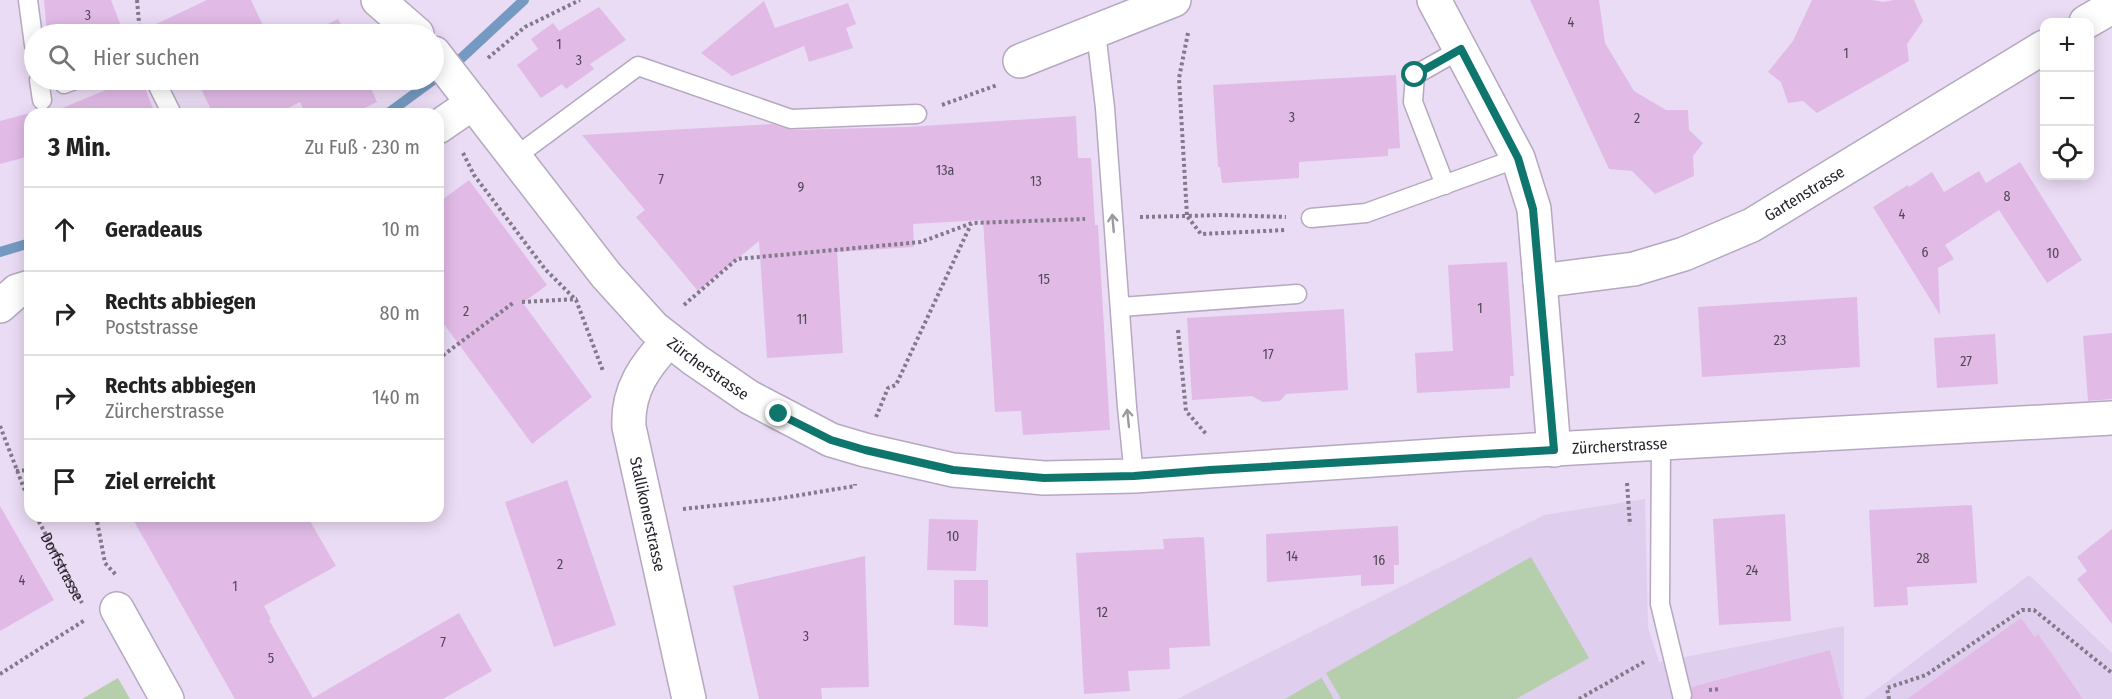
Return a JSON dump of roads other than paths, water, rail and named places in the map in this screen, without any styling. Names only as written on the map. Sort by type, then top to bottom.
[{"type":"main road","points":[[380,0],[406,24]]},
{"type":"main road","points":[[1434,0],[1518,158],[1533,209],[1554,450]]},
{"type":"main road","points":[[2093,18],[2112,7]]},
{"type":"main road","points":[[1013,72],[1096,32],[1182,11]]},
{"type":"main road","name":"Gartenstrasse","points":[[1540,281],[1571,279],[1634,269],[1684,254],[1752,225],[2040,49]]},
{"type":"main road","name":"Zürcherstrasse","points":[[444,82],[453,108],[515,157],[606,275],[654,328],[669,340],[722,380],[779,414],[831,440],[953,470],[1044,478],[1134,476],[2112,418]]},
{"type":"main road","points":[[0,306],[17,291],[24,289]]},
{"type":"main road","name":"Stallikonerstrasse","points":[[669,340],[643,372],[628,410],[688,699]]},
{"type":"main road","points":[[117,609],[167,699]]},
{"type":"lane","points":[[28,0],[31,24]]},
{"type":"lane","points":[[1096,32],[1105,108],[1121,307],[1126,406],[1134,476]]},
{"type":"lane","points":[[1445,185],[1413,102],[1415,75],[1461,49]]},
{"type":"lane","points":[[515,157],[638,66],[791,119],[916,114]]},
{"type":"lane","points":[[40,90],[42,100]]},
{"type":"lane","points":[[161,90],[169,108]]},
{"type":"lane","points":[[1311,218],[1366,213],[1518,158]]},
{"type":"lane","points":[[1121,307],[1297,294]]},
{"type":"lane","points":[[1661,444],[1660,604],[1682,695]]},
{"type":"waterway","points":[[444,72],[524,0]]},
{"type":"waterway","points":[[395,108],[420,90]]},
{"type":"waterway","points":[[0,252],[24,245]]}]
